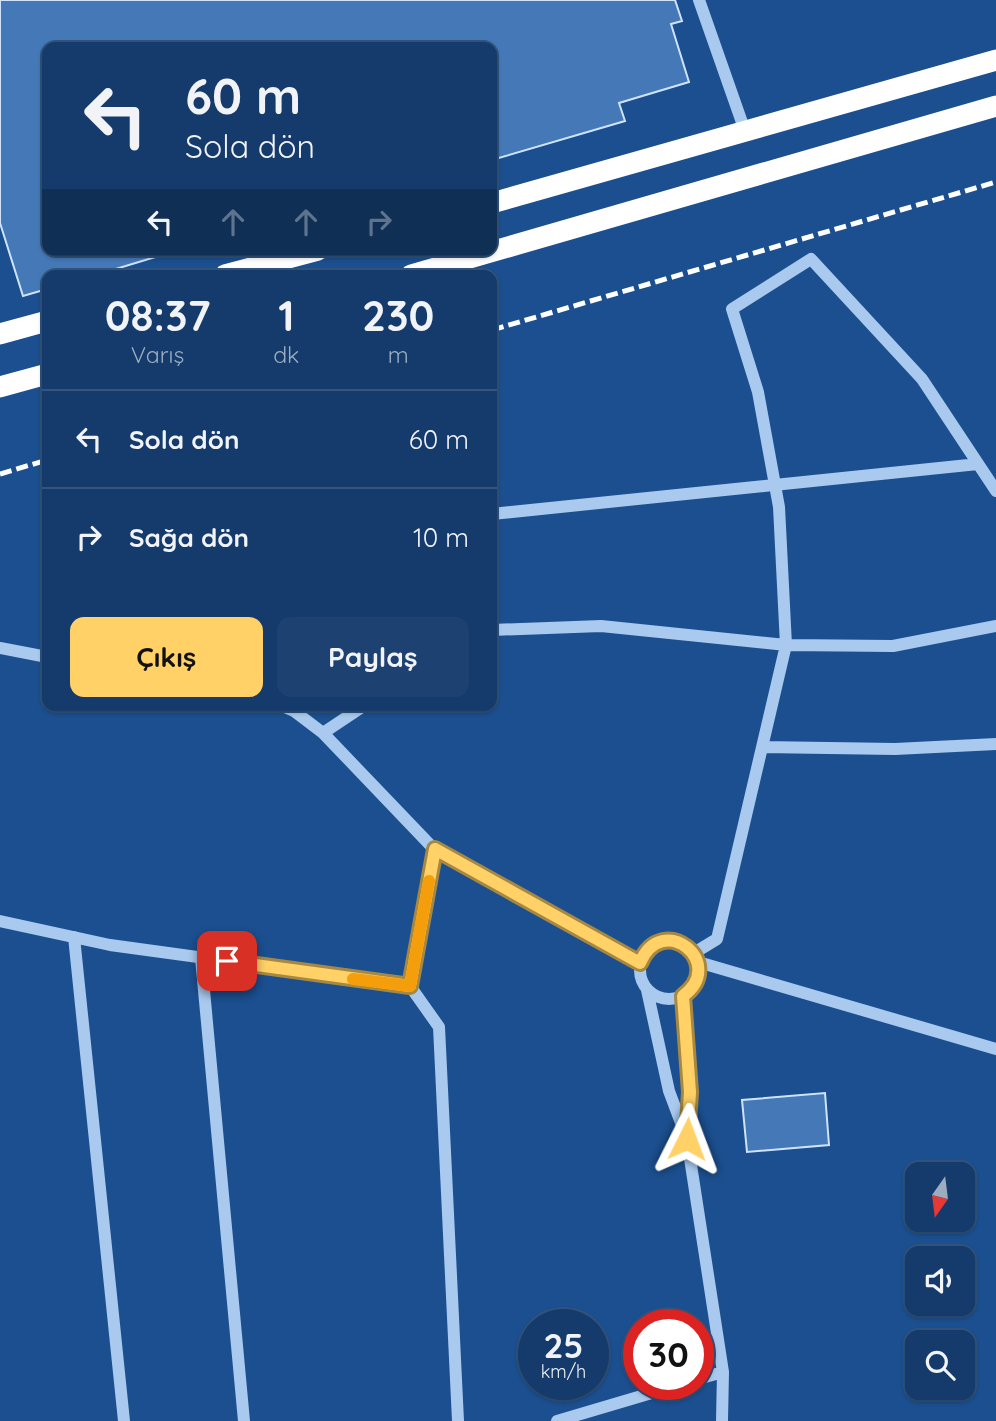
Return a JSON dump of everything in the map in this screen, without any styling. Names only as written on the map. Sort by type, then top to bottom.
[{"type":"highway","points":[[497,201],[996,60]]},
{"type":"highway","points":[[497,250],[996,106]]},
{"type":"highway","points":[[244,270],[296,256]]},
{"type":"highway","points":[[428,270],[477,256]]},
{"type":"highway","points":[[0,334],[42,322]]},
{"type":"highway","points":[[0,387],[42,375]]},
{"type":"street","points":[[699,0],[745,131]]},
{"type":"street","points":[[647,990],[664,999],[683,996],[696,982],[696,958],[717,939],[786,645],[779,507],[758,392],[732,309],[811,259],[922,379],[996,491]]},
{"type":"street","points":[[497,513],[978,464]]},
{"type":"street","points":[[497,630],[601,626],[786,645],[893,646],[996,626]]},
{"type":"street","points":[[0,648],[42,656]]},
{"type":"street","points":[[292,711],[323,733],[435,849],[640,963]]},
{"type":"street","points":[[323,733],[356,711]]},
{"type":"street","points":[[762,747],[895,749],[996,744]]},
{"type":"street","points":[[435,849],[410,986],[439,1027],[457,1421]]},
{"type":"street","points":[[0,921],[110,945],[410,986]]},
{"type":"street","points":[[74,937],[124,1421]]},
{"type":"street","points":[[722,1421],[723,1372],[687,1139],[669,1091],[647,990],[642,982],[640,963],[650,947],[659,942],[678,942],[696,958],[996,1049]]},
{"type":"street","points":[[201,958],[244,1421]]},
{"type":"street","points":[[683,996],[690,1092],[687,1139]]},
{"type":"street","points":[[714,1375],[723,1372]]},
{"type":"street","points":[[557,1421],[628,1400]]},
{"type":"building","points":[[0,0],[675,0],[682,21],[671,24],[689,82],[619,103],[625,121],[497,159],[497,42],[42,42],[42,256],[159,256],[112,270],[42,270],[42,290],[23,296],[0,223]]},
{"type":"building","points":[[825,1093],[829,1145],[747,1152],[742,1100]]},
{"type":"railway","points":[[497,329],[996,182]]},
{"type":"railway","points":[[0,474],[42,461]]},
{"type":"slow traffic","points":[[353,979],[410,986],[429,881]]},
{"type":"route","points":[[227,961],[410,986],[435,849],[640,963],[650,947],[659,942],[678,942],[694,953],[698,962],[696,982],[683,996],[690,1092],[687,1139]]}]
